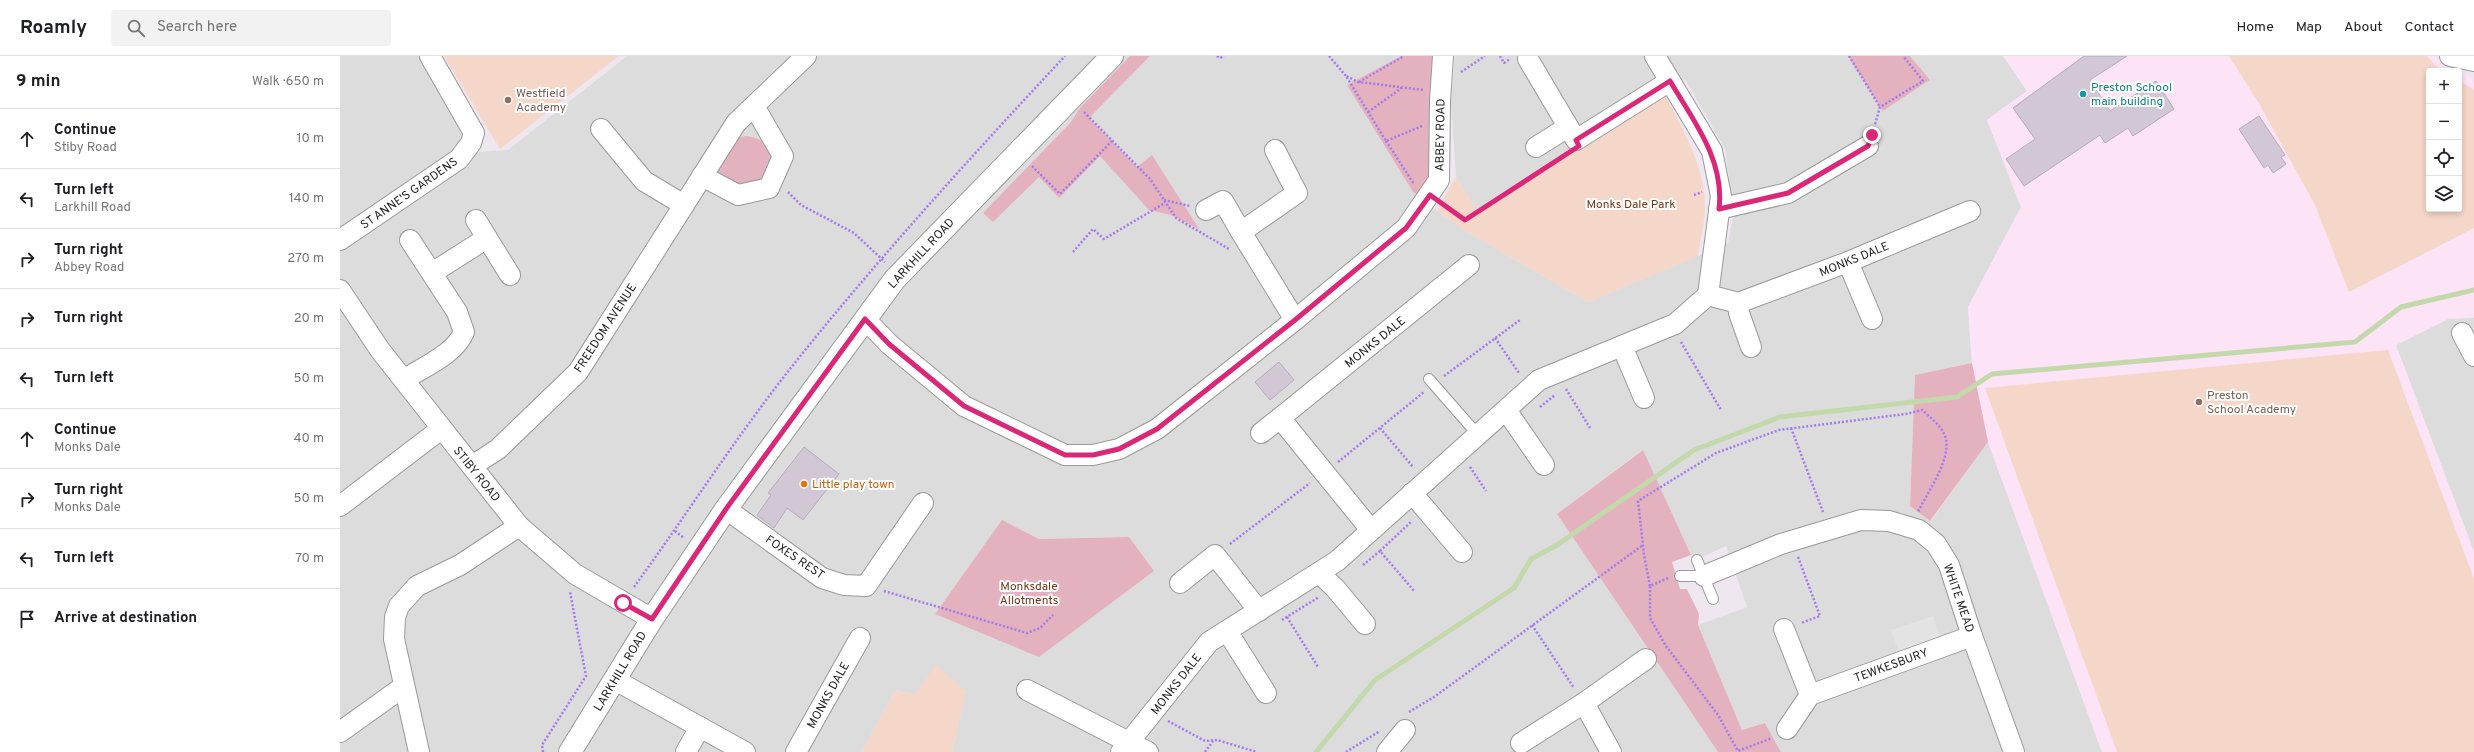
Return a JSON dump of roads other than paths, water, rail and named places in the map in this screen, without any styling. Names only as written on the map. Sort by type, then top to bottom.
[{"type":"street","name":"ST ANNE'S GARDENS","points":[[340,240],[459,159],[471,143],[474,133],[430,56]]},
{"type":"street","name":"FREEDOM AVENUE","points":[[472,466],[498,449],[578,372],[736,123],[806,56]]},
{"type":"street","name":"LARKHILL ROAD","points":[[570,752],[652,619],[726,509],[898,275],[1112,56]]},
{"type":"street","name":"ABBEY ROAD","points":[[865,319],[889,344],[964,406],[1065,455],[1093,455],[1119,449],[1157,429],[1295,320],[1406,228],[1439,180],[1440,89],[1443,56]]},
{"type":"street","points":[[1655,56],[1712,151],[1721,196],[1708,295],[1738,303],[1739,313],[1751,347]]},
{"type":"street","points":[[2450,56],[2474,61]]},
{"type":"street","points":[[1521,57],[1572,134]]},
{"type":"street","points":[[1536,147],[1572,134],[1670,81]]},
{"type":"street","points":[[702,176],[738,195],[769,188],[783,156],[754,106]]},
{"type":"street","points":[[601,129],[644,181],[684,205]]},
{"type":"street","points":[[1719,209],[1788,193],[1868,146]]},
{"type":"street","points":[[1241,232],[1297,193],[1275,150]]},
{"type":"street","points":[[1214,205],[1241,232],[1295,320]]},
{"type":"street","name":"MONKS DALE","points":[[1738,303],[1848,262],[1970,211]]},
{"type":"street","points":[[476,220],[510,275]]},
{"type":"street","points":[[432,272],[487,238]]},
{"type":"street","points":[[405,379],[455,346],[460,342],[464,332],[462,322],[432,272],[410,240]]},
{"type":"street","points":[[1848,262],[1872,319]]},
{"type":"street","name":"MONKS DALE","points":[[1261,433],[1469,265]]},
{"type":"street","name":"STIBY ROAD","points":[[340,290],[380,350],[405,379],[441,429],[519,526],[565,566],[623,603],[652,619]]},
{"type":"street","name":"MONKS DALE","points":[[1125,747],[1209,642],[1337,561],[1478,435],[1511,417],[1530,388],[1539,380],[1675,324],[1708,295]]},
{"type":"street","points":[[2462,333],[2474,356]]},
{"type":"street","points":[[1622,346],[1644,398]]},
{"type":"street","points":[[1511,417],[1544,466]]},
{"type":"street","points":[[1280,418],[1323,473],[1371,530]]},
{"type":"street","points":[[340,506],[441,429]]},
{"type":"street","points":[[1419,487],[1426,509],[1462,552]]},
{"type":"street","name":"FOXES REST","points":[[726,509],[822,578],[844,585],[866,586],[923,503]]},
{"type":"street","name":"WHITE MEAD","points":[[1701,568],[1861,520],[1889,521],[1919,530],[1936,544],[1949,565],[1972,636],[2014,752]]},
{"type":"street","points":[[419,752],[394,639],[395,617],[399,606],[417,586],[460,565],[519,526]]},
{"type":"street","points":[[1180,583],[1215,556],[1258,611]]},
{"type":"street","points":[[1319,573],[1335,588],[1365,624]]},
{"type":"street","points":[[1784,629],[1810,695],[1787,729]]},
{"type":"street","points":[[1227,631],[1266,693]]},
{"type":"street","name":"TEWKESBURY","points":[[1810,695],[1972,636]]},
{"type":"street","name":"MONKS DALE","points":[[796,752],[860,638]]},
{"type":"street","points":[[1521,742],[1584,704],[1646,659]]},
{"type":"street","points":[[615,680],[745,752]]},
{"type":"street","points":[[340,732],[404,687]]},
{"type":"street","points":[[1027,690],[1125,747],[1148,752]]},
{"type":"street","points":[[1584,704],[1611,752]]},
{"type":"street","points":[[686,752],[700,727]]},
{"type":"street","points":[[1387,752],[1405,730]]},
{"type":"lane","points":[[1431,382],[1478,435]]},
{"type":"lane","points":[[1680,576],[1701,568],[1713,599]]},
{"type":"waterway","points":[[1316,752],[1375,680],[1514,588],[1531,559],[1557,545],[1694,450],[1780,417],[1957,397],[1992,374],[2355,342],[2401,307],[2474,290]]},
{"type":"place","name":"Preston School main building","points":[[2083,94]]},
{"type":"place","name":"Westfield Academy","points":[[508,100]]},
{"type":"place","name":"Preston School Academy","points":[[2199,402]]},
{"type":"place","name":"Little play town","points":[[804,484]]},
{"type":"park label","name":"Monks Dale Park","points":[[1631,204]]},
{"type":"park label","name":"Monksdale Allotments","points":[[1029,593]]}]
